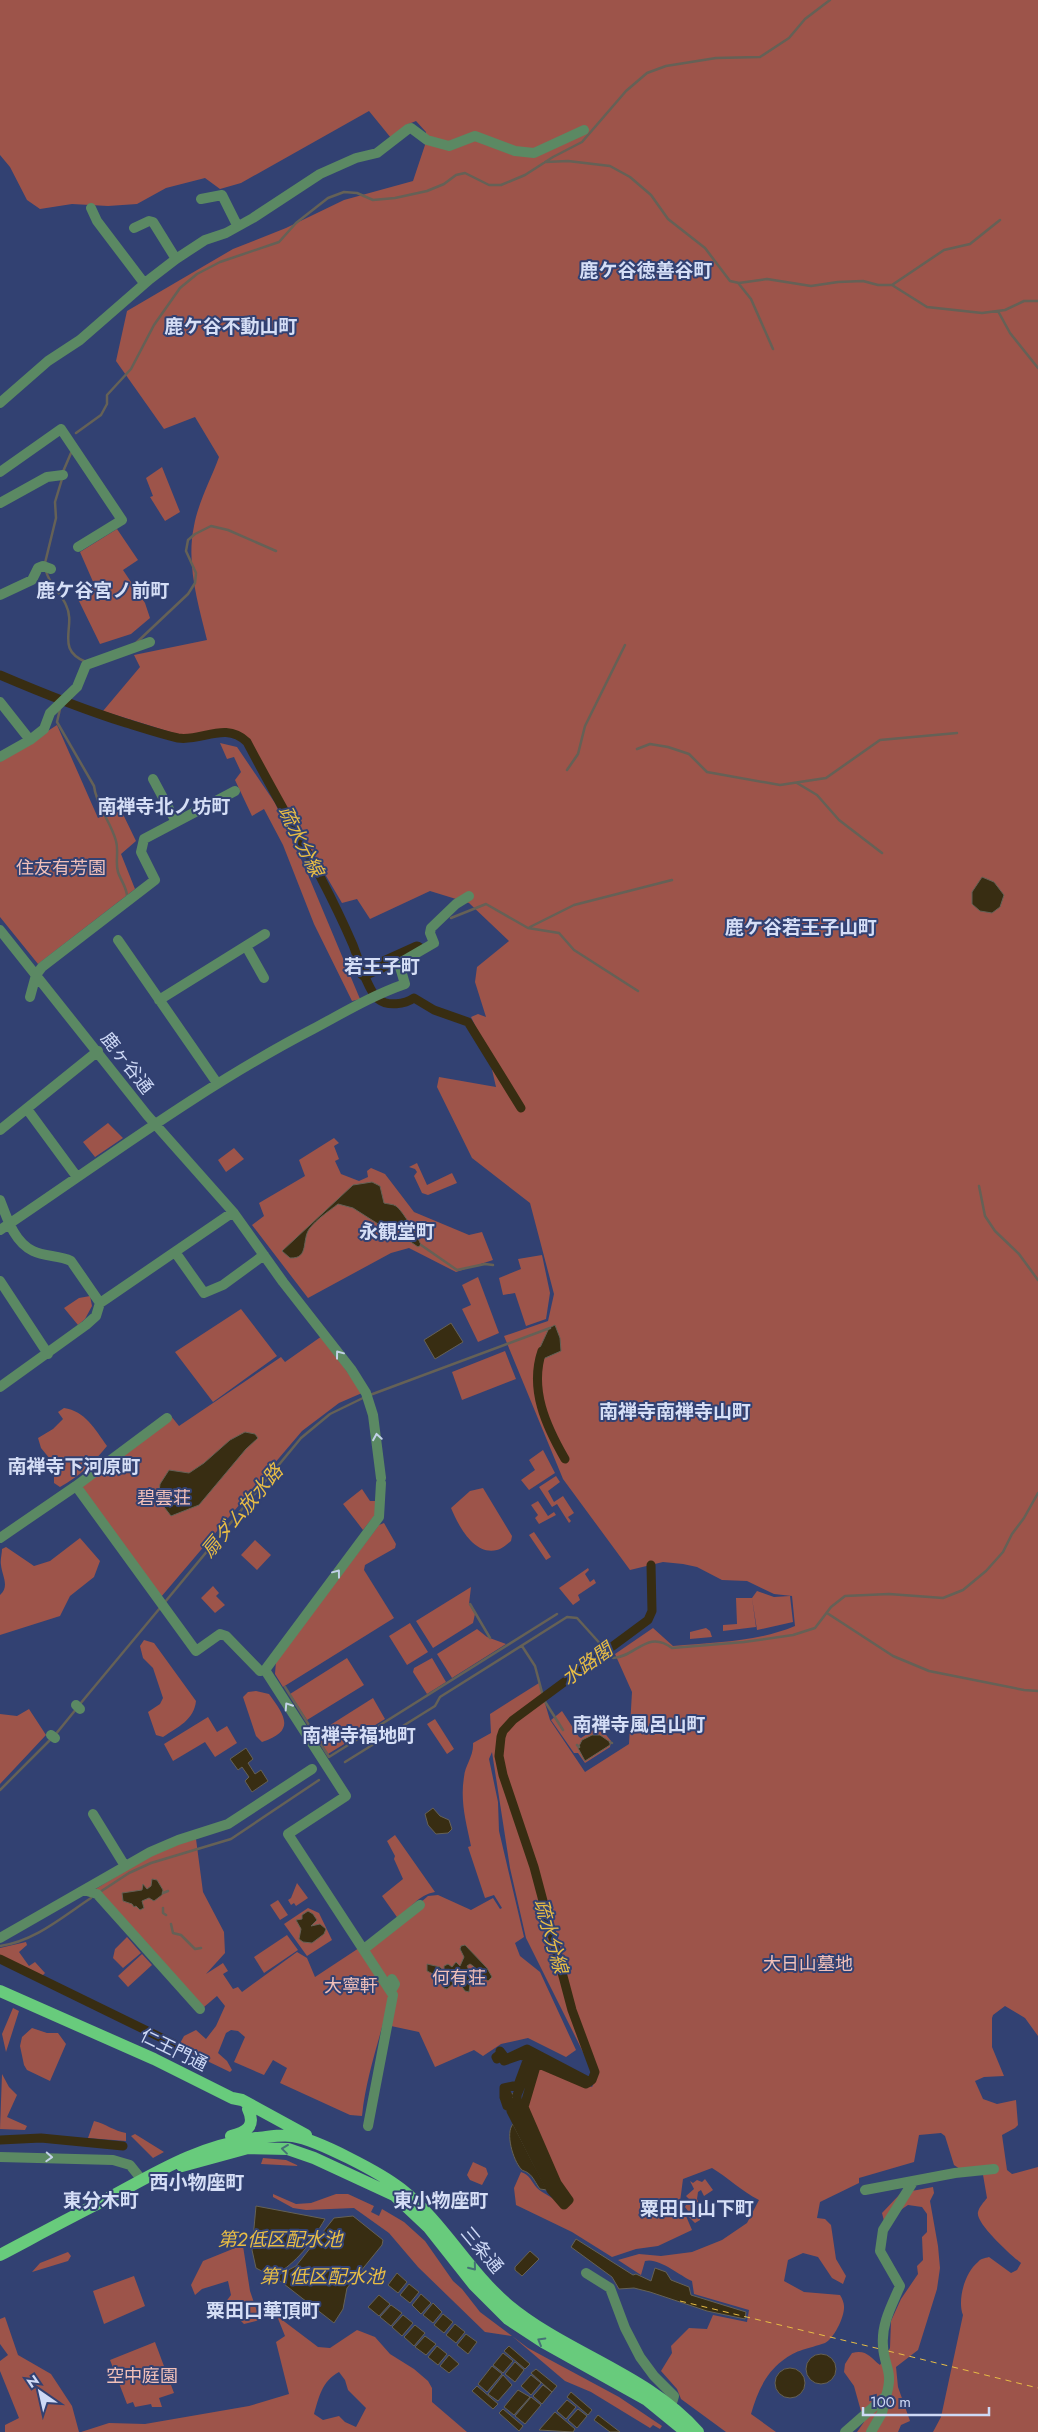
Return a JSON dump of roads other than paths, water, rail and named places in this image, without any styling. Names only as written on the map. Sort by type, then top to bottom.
[{"type":"main road","name":"仁王門通","points":[[0,1991],[154,2059],[232,2098],[247,2103],[329,2149]]},
{"type":"main road","points":[[232,2098],[326,2156],[378,2182],[394,2195]]},
{"type":"main road","points":[[142,2180],[190,2150],[248,2130],[252,2120],[248,2109]]},
{"type":"main road","name":"三条通","points":[[0,2255],[184,2158],[213,2147],[258,2138],[294,2136],[329,2149],[384,2177],[401,2189],[429,2215],[481,2277],[510,2306],[571,2347],[646,2389],[671,2406],[698,2432]]},
{"type":"main road","name":"三条通","points":[[142,2180],[248,2148],[288,2149],[306,2155],[394,2195],[429,2228],[474,2285],[508,2319],[543,2342],[647,2400],[686,2432]]},
{"type":"street","points":[[0,403],[48,361],[80,340],[144,283],[204,240],[226,233],[237,225],[265,211],[320,174],[356,158],[377,153],[408,128],[411,128],[427,140],[449,146],[475,136],[515,150],[534,153],[584,130]]},
{"type":"street","points":[[201,199],[222,195],[237,225]]},
{"type":"street","points":[[91,208],[97,221],[144,283]]},
{"type":"street","points":[[134,228],[149,221],[153,222],[176,259]]},
{"type":"street","points":[[0,472],[61,428],[122,520],[78,547]]},
{"type":"street","points":[[0,503],[47,477],[62,475]]},
{"type":"street","points":[[0,595],[32,580],[38,568],[47,568]]},
{"type":"street","points":[[0,757],[30,740],[44,728],[50,713],[77,687],[86,665],[150,642]]},
{"type":"street","points":[[0,702],[30,740]]},
{"type":"street","points":[[153,779],[176,822]]},
{"type":"street","points":[[30,996],[36,975],[42,968],[155,880],[141,852],[144,839],[235,791]]},
{"type":"street","points":[[4,1227],[154,1123],[184,1107],[217,1083],[269,1051],[375,996],[405,984],[400,966],[403,961],[434,944],[430,932],[431,928],[456,904],[469,896]]},
{"type":"street","points":[[159,1000],[265,934]]},
{"type":"street","name":"鹿ヶ谷通","points":[[1,935],[98,1051],[154,1123],[233,1212],[351,1369],[367,1396],[375,1424],[381,1481],[378,1517],[265,1670]]},
{"type":"street","points":[[118,940],[217,1083]]},
{"type":"street","points":[[246,946],[264,978]]},
{"type":"street","points":[[0,1130],[98,1051]]},
{"type":"street","points":[[27,1109],[77,1177]]},
{"type":"street","points":[[0,1200],[4,1227],[34,1252],[71,1261],[100,1303]]},
{"type":"street","points":[[0,1387],[48,1354],[96,1316],[100,1303],[233,1212]]},
{"type":"street","points":[[175,1252],[204,1293],[223,1285],[264,1255]]},
{"type":"street","points":[[0,1281],[48,1354]]},
{"type":"street","points":[[0,1538],[76,1486],[167,1418]]},
{"type":"street","points":[[76,1486],[196,1651],[220,1634],[226,1636],[260,1671],[265,1670],[319,1765],[346,1796],[288,1834],[393,1995],[368,2126]]},
{"type":"street","points":[[0,1938],[163,1846],[228,1824],[319,1765]]},
{"type":"street","points":[[92,1814],[125,1866]]},
{"type":"street","points":[[84,1890],[97,1894],[200,2009]]},
{"type":"street","points":[[364,1949],[420,1904]]},
{"type":"street","points":[[391,1991],[395,1984],[392,1978]]},
{"type":"street","points":[[0,2157],[113,2160],[130,2166],[142,2180]]},
{"type":"street","points":[[865,2190],[955,2173],[994,2169]]},
{"type":"street","points":[[871,2432],[882,2413],[890,2374],[882,2348],[885,2322],[900,2286],[880,2251],[883,2230],[913,2182]]},
{"type":"street","points":[[586,2272],[610,2288],[625,2328],[640,2357],[674,2396],[671,2406]]},
{"type":"street","points":[[845,2432],[886,2396]]},
{"type":"water","points":[[982,877],[994,882],[1004,895],[1000,907],[992,913],[980,911],[972,904],[972,892]]},
{"type":"water","points":[[372,1182],[380,1186],[384,1203],[396,1206],[402,1213],[414,1230],[421,1245],[418,1247],[405,1238],[397,1228],[386,1229],[353,1208],[338,1204],[320,1218],[307,1232],[303,1252],[300,1255],[290,1258],[282,1251],[353,1185]]},
{"type":"water","points":[[451,1323],[463,1342],[435,1359],[424,1340]]},
{"type":"water","points":[[555,1325],[560,1338],[561,1351],[536,1362],[537,1354],[549,1328]]},
{"type":"water","points":[[245,1432],[255,1434],[258,1438],[246,1449],[199,1505],[171,1516],[158,1499],[160,1484],[169,1470],[189,1473],[204,1463],[230,1440]]},
{"type":"water","points":[[592,1735],[600,1735],[610,1742],[610,1745],[585,1761],[578,1748],[582,1740]]},
{"type":"water","points":[[246,1748],[253,1759],[248,1763],[255,1774],[261,1770],[268,1781],[252,1792],[245,1781],[249,1777],[242,1767],[238,1770],[230,1759]]},
{"type":"water","points":[[433,1808],[440,1816],[449,1820],[452,1829],[448,1833],[436,1834],[428,1825],[425,1814]]},
{"type":"water","points":[[152,1879],[157,1880],[163,1890],[162,1895],[154,1901],[149,1898],[142,1901],[144,1908],[140,1910],[136,1906],[134,1907],[132,1904],[123,1901],[122,1893],[142,1890],[143,1884],[147,1889],[151,1886]]},
{"type":"water","points":[[308,1911],[317,1920],[311,1926],[320,1924],[326,1929],[324,1934],[312,1943],[303,1942],[299,1939],[301,1929],[296,1920],[302,1919],[302,1915]]},
{"type":"water","points":[[465,1945],[487,1968],[492,1977],[488,1981],[470,1964],[467,1966],[472,1976],[468,1980],[470,1985],[469,1992],[465,1991],[453,1974],[451,1975],[453,1984],[447,1989],[444,1988],[437,1976],[427,1971],[427,1964],[440,1967],[444,1971],[444,1966],[448,1964],[452,1967],[456,1962],[460,1966],[464,1957],[460,1949],[461,1946]]},
{"type":"water","points":[[513,2124],[547,2190],[540,2189],[531,2176],[518,2165],[510,2140]]},
{"type":"water","name":"第２低区配水池","points":[[256,2206],[325,2219],[303,2252],[290,2265],[273,2277],[256,2268],[252,2250]]},
{"type":"water","name":"第１低区配水池","points":[[353,2216],[383,2240],[382,2245],[347,2288],[343,2309],[334,2323],[275,2277],[296,2266],[334,2218]]},
{"type":"water","points":[[576,2239],[633,2275],[636,2274],[651,2281],[655,2268],[666,2272],[671,2280],[689,2287],[691,2295],[746,2312],[745,2319],[707,2311],[634,2288],[619,2289],[612,2277],[571,2247]]},
{"type":"water","points":[[530,2251],[539,2259],[522,2276],[515,2270],[515,2267]]},
{"type":"water","points":[[397,2273],[407,2282],[398,2293],[388,2285]]},
{"type":"water","points":[[409,2284],[419,2292],[410,2303],[400,2295]]},
{"type":"water","points":[[421,2294],[431,2303],[421,2314],[412,2305]]},
{"type":"water","points":[[379,2295],[390,2304],[379,2316],[368,2307]]},
{"type":"water","points":[[433,2303],[442,2312],[433,2323],[423,2315]]},
{"type":"water","points":[[391,2305],[402,2313],[391,2326],[380,2317]]},
{"type":"water","points":[[443,2314],[453,2322],[444,2333],[434,2325]]},
{"type":"water","points":[[403,2315],[413,2323],[402,2336],[392,2327]]},
{"type":"water","points":[[455,2324],[465,2332],[456,2343],[446,2335]]},
{"type":"water","points":[[415,2325],[425,2333],[414,2346],[404,2337]]},
{"type":"water","points":[[466,2334],[477,2342],[468,2354],[457,2345]]},
{"type":"water","points":[[425,2336],[436,2344],[426,2355],[415,2347]]},
{"type":"water","points":[[437,2346],[447,2354],[438,2365],[428,2357]]},
{"type":"water","points":[[509,2346],[530,2364],[525,2369],[504,2351]]},
{"type":"water","points":[[503,2353],[513,2361],[503,2373],[493,2365]]},
{"type":"water","points":[[821,2354],[832,2358],[836,2369],[832,2380],[821,2384],[810,2380],[806,2369],[810,2358]]},
{"type":"water","points":[[449,2355],[459,2364],[449,2373],[440,2366]]},
{"type":"water","points":[[515,2362],[524,2370],[515,2382],[505,2374]]},
{"type":"water","points":[[492,2366],[502,2374],[487,2392],[478,2384]]},
{"type":"water","points":[[790,2368],[801,2372],[805,2383],[801,2394],[790,2398],[779,2394],[775,2383],[779,2372]]},
{"type":"water","points":[[536,2369],[557,2386],[552,2392],[531,2373]]},
{"type":"water","points":[[503,2375],[512,2385],[498,2401],[488,2394]]},
{"type":"water","points":[[531,2375],[541,2383],[531,2395],[521,2386]]},
{"type":"water","points":[[543,2385],[552,2392],[542,2404],[533,2396]]},
{"type":"water","points":[[477,2386],[498,2404],[493,2409],[472,2391]]},
{"type":"water","points":[[518,2390],[530,2397],[514,2415],[504,2407]]},
{"type":"water","points":[[571,2392],[592,2410],[588,2415],[567,2397]]},
{"type":"water","points":[[531,2397],[541,2405],[525,2424],[515,2416]]},
{"type":"water","points":[[567,2400],[576,2407],[566,2419],[557,2411]]},
{"type":"water","points":[[503,2409],[523,2426],[519,2431],[499,2413]]},
{"type":"water","points":[[578,2409],[587,2416],[577,2428],[568,2420]]},
{"type":"water","points":[[555,2412],[575,2429],[573,2432],[539,2430]]},
{"type":"water","points":[[598,2415],[620,2432],[610,2432],[594,2420]]},
{"type":"waterway","points":[[76,433],[101,415],[107,404],[107,395],[131,369],[154,325],[180,288],[197,274],[220,262],[279,242],[296,223],[328,198],[344,192],[357,193],[373,200],[395,198],[427,191],[444,184],[456,175],[465,173],[489,185],[501,185],[525,175],[553,157],[582,142],[626,91],[647,73],[666,66],[716,58],[760,57],[789,38],[805,19],[830,0]]},
{"type":"waterway","points":[[545,162],[568,161],[610,166],[630,177],[651,195],[668,219],[705,248],[730,281],[739,283],[767,279],[811,286],[863,281],[878,285],[892,285],[944,250],[970,244],[1000,220]]},
{"type":"waterway","points":[[739,284],[751,299],[773,349]]},
{"type":"waterway","points":[[892,285],[927,307],[982,313],[1005,310],[1024,301],[1038,301]]},
{"type":"waterway","points":[[998,311],[1010,333],[1038,368]]},
{"type":"waterway","points":[[62,474],[71,453]]},
{"type":"waterway","points":[[45,563],[56,518],[55,502],[62,479]]},
{"type":"waterway","points":[[136,643],[188,594],[195,583],[196,573],[186,551],[188,540],[195,534],[211,526],[228,530],[276,551]]},
{"type":"waterway","points":[[46,571],[69,613],[68,637],[71,651],[76,657],[86,662]]},
{"type":"waterway","points":[[567,770],[578,754],[585,726],[625,645]]},
{"type":"waterway","name":"疏水分線","points":[[0,675],[78,706],[165,735],[187,738],[230,733],[239,736],[247,742],[329,893],[374,995],[382,1002],[391,1004],[406,1002],[414,998],[434,1010],[468,1022],[521,1108]]},
{"type":"waterway","points":[[60,709],[57,722],[94,786],[95,793],[114,834],[117,845],[117,868],[127,898]]},
{"type":"waterway","points":[[637,749],[650,744],[668,747],[689,754],[707,772],[780,785],[826,778],[880,740],[957,733]]},
{"type":"waterway","points":[[797,783],[817,795],[839,820],[882,853]]},
{"type":"waterway","points":[[530,927],[574,905],[672,880]]},
{"type":"waterway","points":[[451,918],[486,904],[528,928],[559,933],[574,950],[638,991]]},
{"type":"waterway","points":[[364,973],[417,949]]},
{"type":"waterway","points":[[979,1186],[985,1216],[995,1231],[1019,1254],[1038,1280]]},
{"type":"waterway","points":[[421,1245],[457,1270],[485,1264],[493,1265]]},
{"type":"waterway","name":"扇ダム放水路","points":[[370,1395],[550,1328]]},
{"type":"waterway","name":"疏水分線","points":[[542,1351],[538,1365],[539,1393],[546,1420],[565,1459]]},
{"type":"waterway","name":"扇ダム放水路","points":[[165,1602],[301,1438],[330,1414],[365,1397]]},
{"type":"waterway","name":"水路閣","points":[[345,1762],[435,1706],[440,1697],[567,1617],[577,1618],[613,1658],[621,1657],[642,1645],[655,1641],[672,1648],[744,1642],[793,1635],[815,1628],[831,1607],[845,1596],[889,1594],[943,1598],[963,1590],[986,1571],[1003,1552],[1038,1493]]},
{"type":"waterway","name":"疏水分線","points":[[566,2202],[553,2185],[517,2109],[517,2095],[533,2057],[588,2083],[592,2080],[595,2072],[572,2010],[534,1867],[503,1775],[499,1756],[501,1737],[503,1731],[513,1720],[648,1620],[652,1611],[651,1565]]},
{"type":"waterway","points":[[470,1604],[490,1638]]},
{"type":"waterway","name":"扇ダム放水路","points":[[80,1704],[160,1608]]},
{"type":"waterway","points":[[827,1613],[893,1656],[929,1671],[1024,1690],[1038,1691]]},
{"type":"waterway","points":[[285,1687],[329,1757],[557,1614]]},
{"type":"waterway","points":[[522,1646],[535,1666],[544,1700],[563,1730]]},
{"type":"waterway","name":"扇ダム放水路","points":[[55,1735],[77,1708]]},
{"type":"waterway","name":"扇ダム放水路","points":[[0,1790],[51,1739]]},
{"type":"waterway","points":[[100,1892],[129,1873],[151,1863],[231,1839],[319,1780]]},
{"type":"waterway","points":[[163,1893],[168,1891]]},
{"type":"waterway","points":[[0,1946],[37,1934],[91,1898]]},
{"type":"waterway","points":[[163,1908],[163,1913],[166,1915]]},
{"type":"waterway","points":[[171,1924],[173,1933],[181,1935],[195,1949],[201,1948]]},
{"type":"waterway","points":[[0,1959],[174,2044]]},
{"type":"waterway","points":[[527,2049],[588,2081],[586,2084],[537,2063],[524,2107],[557,2183],[569,2200],[564,2205],[551,2190],[511,2111],[512,2104],[510,2102],[507,2106],[504,2097],[508,2096],[507,2094],[504,2095],[504,2088],[518,2085],[528,2058],[521,2055],[504,2061],[501,2056],[497,2059],[496,2057],[500,2054],[500,2051],[506,2059],[527,2049]]},
{"type":"waterway","points":[[504,2093],[517,2095]]},
{"type":"waterway","points":[[505,2100],[516,2095]]},
{"type":"waterway","points":[[0,2140],[41,2138],[123,2146]]},
{"type":"district","name":"鹿ケ谷徳善谷町","points":[[646,270]]},
{"type":"district","name":"鹿ケ谷不動山町","points":[[231,326]]},
{"type":"district","name":"鹿ケ谷宮ノ前町","points":[[103,590]]},
{"type":"district","name":"南禅寺北ノ坊町","points":[[164,806]]},
{"type":"district","name":"鹿ケ谷若王子山町","points":[[801,927]]},
{"type":"district","name":"若王子町","points":[[382,966]]},
{"type":"district","name":"永観堂町","points":[[397,1231]]},
{"type":"district","name":"南禅寺南禅寺山町","points":[[675,1411]]},
{"type":"district","name":"南禅寺下河原町","points":[[74,1466]]},
{"type":"district","name":"南禅寺風呂山町","points":[[639,1724]]},
{"type":"district","name":"南禅寺福地町","points":[[359,1735]]},
{"type":"district","name":"西小物座町","points":[[197,2182]]},
{"type":"district","name":"東分木町","points":[[101,2200]]},
{"type":"district","name":"東小物座町","points":[[441,2200]]},
{"type":"district","name":"粟田口山下町","points":[[697,2208]]},
{"type":"district","name":"粟田口華頂町","points":[[263,2310]]},
{"type":"park label","name":"住友有芳園","points":[[61,868]]},
{"type":"park label","name":"碧雲荘","points":[[164,1498]]},
{"type":"park label","name":"大日山墓地","points":[[808,1964]]},
{"type":"park label","name":"何有荘","points":[[459,1978]]},
{"type":"park label","name":"大寧軒","points":[[351,1986]]},
{"type":"park label","name":"空中庭園","points":[[142,2376]]}]
